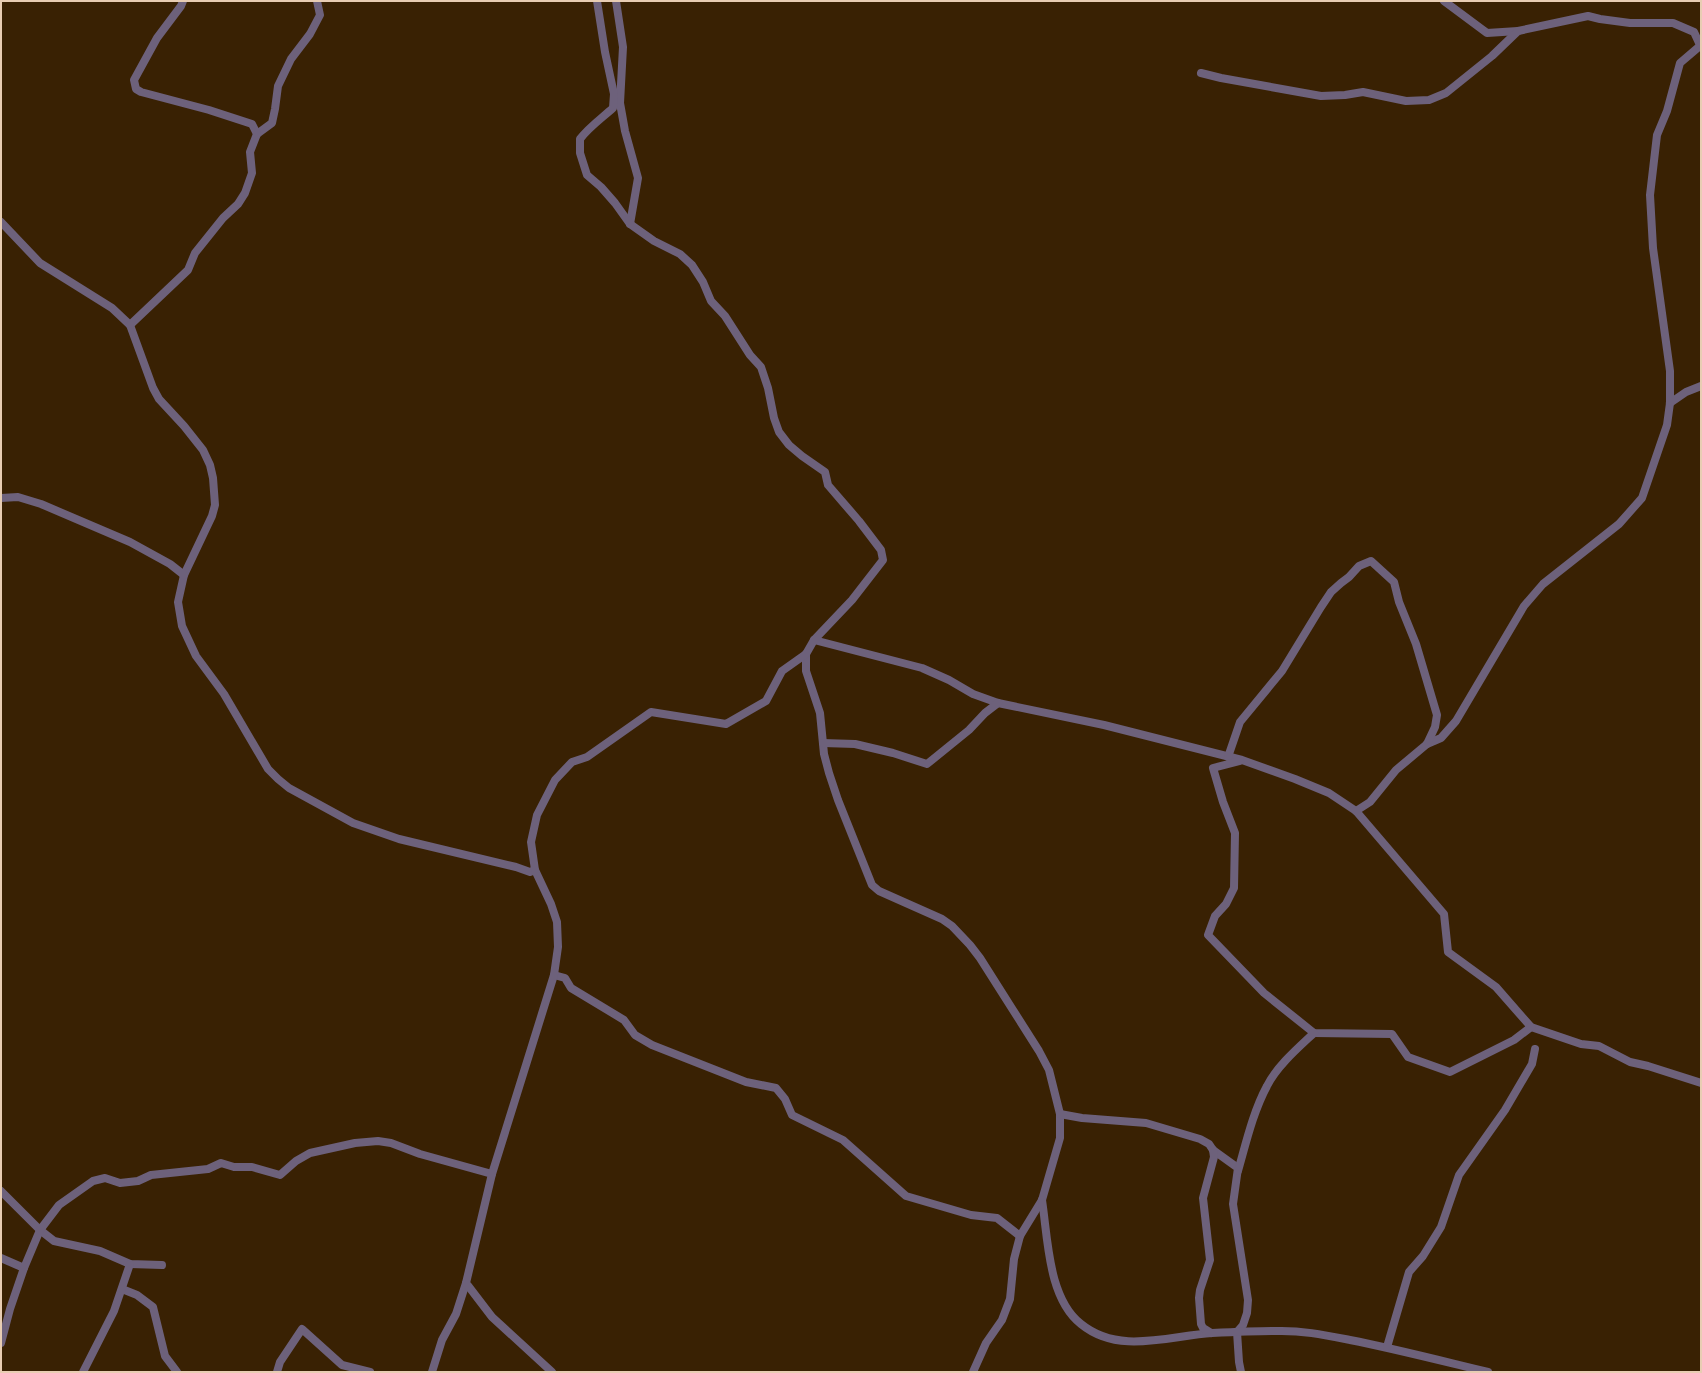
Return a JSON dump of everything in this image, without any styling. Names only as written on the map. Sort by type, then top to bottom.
[{"type":"street","points":[[183,1],[143,62],[134,80],[136,89],[141,92],[245,121],[252,124],[257,134]]},
{"type":"street","points":[[130,325],[188,270],[195,253],[223,218],[238,204],[245,193],[252,173],[250,152],[257,134],[272,123],[276,109],[278,86],[290,59],[310,34],[320,15],[317,1]]},
{"type":"street","points":[[432,1372],[442,1340],[456,1314],[466,1283],[492,1174],[554,975],[558,947],[557,922],[551,904],[535,870],[531,842],[537,815],[548,791],[562,772],[572,762],[588,757],[651,712],[726,724],[766,700],[782,671],[806,654],[814,640],[852,600],[883,560],[881,550],[859,521],[828,485],[825,472],[789,445],[779,432],[761,367],[750,355],[725,316],[711,301],[703,282],[692,265],[680,254],[654,241],[630,224],[601,187],[587,176],[580,153],[580,139],[585,132],[613,108],[614,94],[605,52],[597,1]]},
{"type":"street","points":[[616,1],[623,47],[620,103],[625,131],[638,178],[630,224]]},
{"type":"street","points":[[1356,811],[1370,802],[1396,770],[1427,744],[1441,738],[1456,721],[1524,606],[1543,584],[1619,524],[1642,498],[1667,425],[1670,403],[1670,371],[1653,248],[1650,195],[1657,135],[1667,111],[1680,63],[1700,45],[1694,32],[1680,25],[1662,23],[1630,23],[1588,16],[1518,31],[1487,33],[1444,1]]},
{"type":"street","points":[[1201,73],[1321,96],[1345,95],[1363,92],[1406,101],[1429,100],[1446,94],[1492,56],[1518,31]]},
{"type":"street","points":[[1,222],[40,263],[99,300],[130,325],[153,388],[159,399],[184,426],[203,450],[210,464],[213,478],[215,504],[212,516],[184,575],[178,602],[182,626],[196,656],[224,694],[268,769],[289,788],[330,812],[375,832],[530,872],[535,870]]},
{"type":"street","points":[[1670,403],[1686,392],[1701,386]]},
{"type":"street","points":[[1,498],[18,497],[41,504],[130,542],[170,564],[184,575]]},
{"type":"street","points":[[1228,757],[1240,722],[1282,671],[1320,607],[1341,583],[1360,566],[1371,561],[1394,582],[1398,602],[1418,651],[1437,715],[1437,721],[1427,744]]},
{"type":"street","points":[[814,640],[922,668],[949,680],[973,694],[998,703],[1104,724],[1242,760],[1329,793],[1356,811],[1444,914],[1448,952],[1496,987],[1531,1027],[1581,1044],[1599,1046],[1630,1062],[1648,1066],[1701,1083]]},
{"type":"street","points":[[806,654],[806,671],[820,713],[823,743],[829,773],[838,800],[872,885],[879,891],[942,919],[952,926],[970,945],[980,958],[1039,1051],[1049,1070],[1060,1114],[1060,1138],[1042,1200],[1020,1236],[1014,1259],[1010,1299],[1002,1320],[980,1354],[973,1372]]},
{"type":"street","points":[[823,743],[855,744],[893,753],[927,764],[969,730],[985,713],[998,703]]},
{"type":"street","points":[[1242,760],[1213,768],[1223,802],[1235,834],[1234,888],[1226,904],[1215,916],[1208,935],[1264,993],[1314,1033],[1392,1034],[1408,1057],[1450,1072],[1514,1040],[1531,1027]]},
{"type":"street","points":[[554,975],[565,978],[571,988],[624,1020],[635,1035],[652,1045],[746,1082],[776,1088],[785,1099],[792,1115],[843,1140],[906,1196],[971,1215],[997,1218],[1020,1236]]},
{"type":"street","points":[[1241,1372],[1237,1332],[1243,1325],[1247,1313],[1248,1300],[1233,1204],[1238,1171],[1251,1125],[1267,1085],[1288,1059],[1314,1033]]},
{"type":"street","points":[[1388,1347],[1409,1272],[1424,1256],[1440,1227],[1459,1175],[1504,1110],[1532,1064],[1535,1049]]},
{"type":"street","points":[[1060,1114],[1082,1118],[1146,1123],[1200,1139],[1209,1144],[1213,1150],[1236,1166],[1238,1171]]},
{"type":"street","points":[[1,1343],[10,1309],[24,1268],[40,1230],[59,1205],[93,1181],[105,1178],[120,1183],[138,1181],[151,1176],[208,1169],[221,1163],[234,1167],[252,1167],[280,1175],[296,1161],[310,1153],[355,1143],[378,1141],[391,1143],[428,1156],[492,1174]]},
{"type":"street","points":[[1211,1333],[1203,1328],[1201,1324],[1199,1298],[1200,1290],[1210,1260],[1203,1198],[1214,1157],[1213,1150]]},
{"type":"street","points":[[1,1191],[40,1230],[54,1241],[100,1251],[130,1264],[162,1265]]},
{"type":"street","points":[[1042,1200],[1052,1267],[1057,1289],[1063,1304],[1080,1323],[1101,1336],[1116,1340],[1134,1342],[1158,1341],[1211,1333],[1301,1331],[1388,1347],[1488,1372]]},
{"type":"street","points":[[1,1258],[24,1268]]},
{"type":"street","points":[[82,1372],[114,1311],[130,1264]]},
{"type":"street","points":[[466,1283],[492,1317],[552,1372]]},
{"type":"street","points":[[122,1289],[137,1295],[153,1307],[165,1356],[177,1372]]},
{"type":"street","points":[[278,1372],[280,1362],[302,1329],[341,1368],[370,1372]]}]
